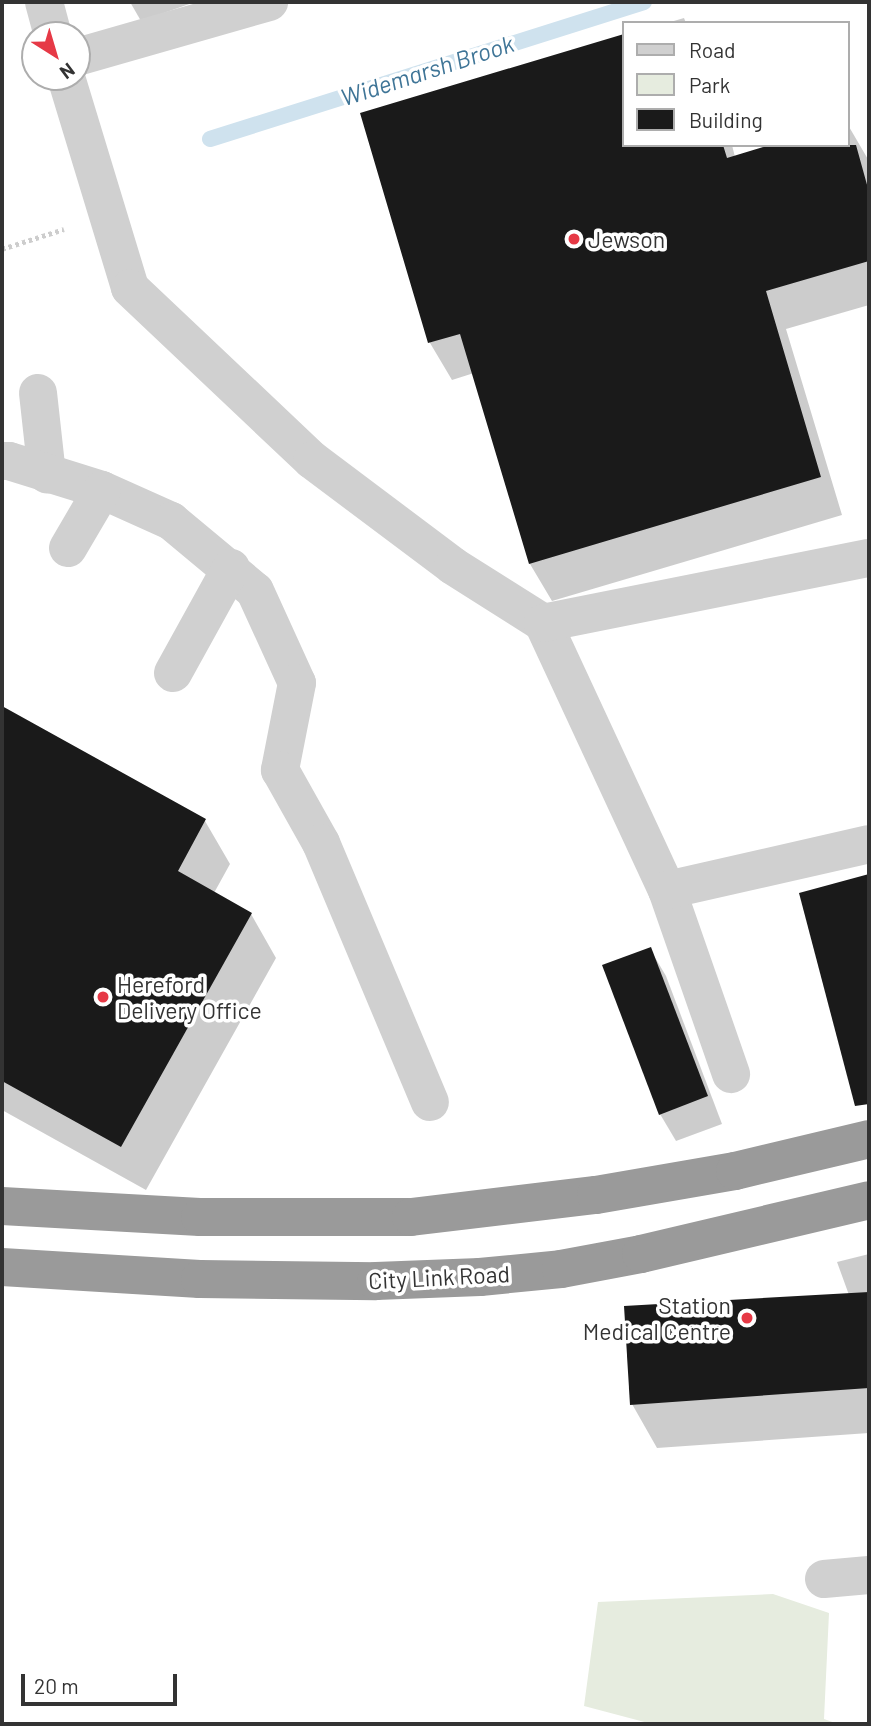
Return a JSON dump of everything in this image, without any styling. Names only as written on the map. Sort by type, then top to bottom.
[{"type":"highway","points":[[2,1206],[200,1217],[411,1217],[596,1195],[710,1176],[869,1139]]},
{"type":"highway","name":"City Link Road","points":[[2,1267],[200,1279],[376,1282],[480,1277],[561,1269],[641,1254],[869,1200]]},
{"type":"street","points":[[44,2],[50,21]]},
{"type":"street","points":[[91,53],[269,2]]},
{"type":"street","points":[[70,91],[130,288],[312,460],[453,566],[543,623],[667,890],[731,1074]]},
{"type":"street","points":[[38,393],[47,475]]},
{"type":"street","points":[[2,461],[9,460],[47,475],[102,491],[171,521],[231,568],[255,591],[297,684],[280,770],[321,844],[430,1102]]},
{"type":"street","points":[[68,548],[102,491]]},
{"type":"street","points":[[543,623],[869,558]]},
{"type":"street","points":[[173,673],[231,568]]},
{"type":"street","points":[[667,890],[869,844]]},
{"type":"street","points":[[824,1579],[869,1575]]},
{"type":"path","points":[[2,249],[108,215]]},
{"type":"green space","points":[[773,1594],[829,1613],[824,1719],[838,1724],[652,1724],[584,1706],[598,1602]]},
{"type":"building","name":"Jewson","points":[[622,35],[622,147],[724,147],[727,158],[763,147],[856,145],[869,192],[869,261],[766,291],[821,477],[529,564],[460,334],[428,343],[360,113]]},
{"type":"building","name":"Hereford Delivery Office","points":[[2,706],[206,819],[178,871],[252,913],[121,1147],[2,1081]]},
{"type":"building","points":[[869,874],[869,1104],[855,1106],[799,893]]},
{"type":"building","points":[[651,947],[708,1096],[659,1115],[602,965]]},
{"type":"building","name":"Station Medical Centre","points":[[869,1292],[869,1388],[630,1405],[624,1306]]},
{"type":"waterway","name":"Widemarsh Brook","points":[[210,139],[644,2]]},
{"type":"place","name":"Jewson","points":[[574,239]]},
{"type":"place","name":"Hereford Delivery Office","points":[[103,997]]},
{"type":"place","name":"Station Medical Centre","points":[[747,1318]]}]
